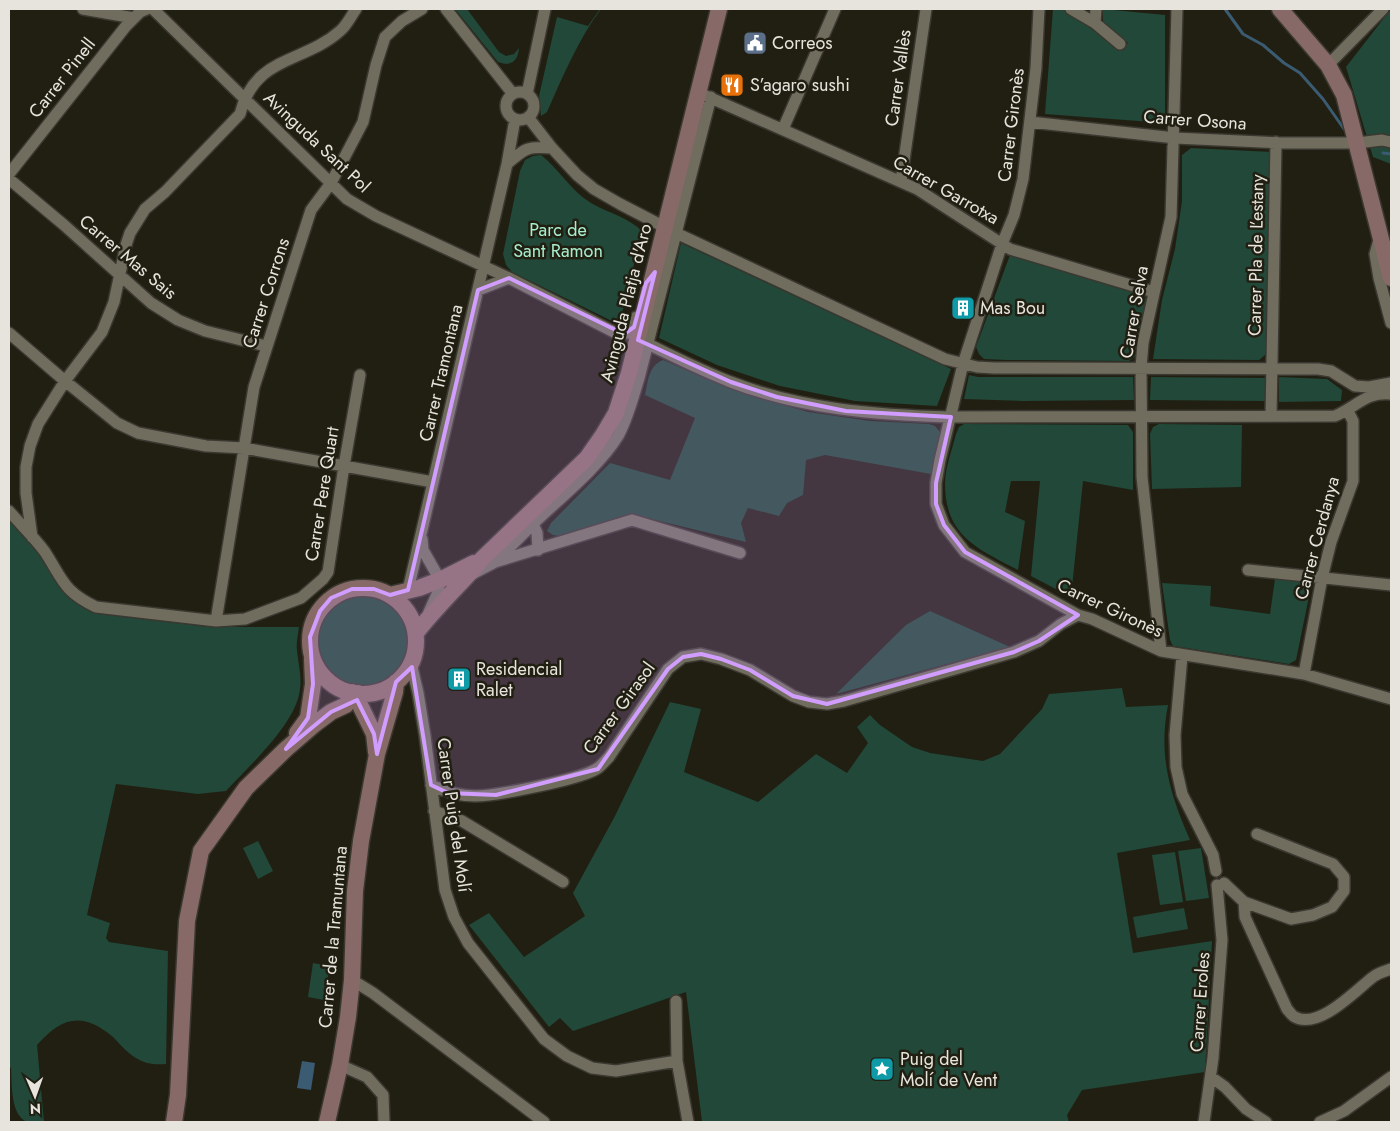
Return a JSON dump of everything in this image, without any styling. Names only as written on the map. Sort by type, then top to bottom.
[{"type":"main road","name":"Avinguda Platja d'Aro","points":[[420,626],[465,572],[489,560],[587,458],[616,413],[622,397],[655,272],[671,230],[704,95],[719,9]]},
{"type":"main road","points":[[1280,9],[1328,64],[1344,95],[1391,278]]},
{"type":"main road","points":[[390,595],[419,588],[436,573],[465,572]]},
{"type":"main road","points":[[286,748],[308,718],[313,684],[310,637],[312,626],[320,611],[331,598],[346,590],[374,589],[390,595],[406,609],[413,622],[420,626],[416,649],[411,663],[398,681],[376,692],[355,693],[337,686],[324,676],[312,654]]},
{"type":"main road","name":"Carrer de la Tramuntana","points":[[327,1122],[340,1065],[348,1017],[352,980],[355,891],[359,858],[377,754],[398,681]]},
{"type":"main road","points":[[174,1122],[178,1085],[187,921],[201,851],[246,788],[286,748],[331,712],[346,705],[355,693]]},
{"type":"main road","name":"Carrer de la Tramuntana","points":[[355,693],[364,716],[374,734],[377,754]]},
{"type":"main road","points":[[331,712],[346,711],[364,716]]},
{"type":"street","points":[[83,9],[134,18]]},
{"type":"street","name":"Carrer Pinell","points":[[9,174],[120,34],[134,18],[147,9]]},
{"type":"street","name":"Avinguda Sant Pol","points":[[153,9],[347,199],[376,216],[509,278],[618,334],[629,333],[634,327],[646,283],[655,272]]},
{"type":"street","points":[[32,537],[26,493],[26,467],[30,446],[38,424],[65,381],[102,332],[114,302],[130,233],[145,209],[165,192],[240,114],[244,98],[270,69],[316,47],[332,37],[342,29],[356,9]]},
{"type":"street","name":"Carrer Corrons","points":[[216,621],[254,387],[311,210],[331,183],[363,122],[376,65],[385,37],[402,21],[422,9]]},
{"type":"street","points":[[446,9],[513,94]]},
{"type":"street","points":[[527,94],[545,9]]},
{"type":"street","points":[[783,129],[836,9]]},
{"type":"street","name":"Carrer Vallès","points":[[901,181],[926,9]]},
{"type":"street","name":"Carrer Gironès","points":[[1039,9],[1036,68],[1024,179],[1014,215],[1002,244],[963,364],[936,483],[936,504],[944,525],[966,552],[1078,615],[1092,619],[1161,651],[1182,656],[1304,674],[1391,700]]},
{"type":"street","points":[[1071,9],[1095,23],[1120,44]]},
{"type":"street","points":[[1095,23],[1096,9]]},
{"type":"street","name":"Carrer Selva","points":[[1161,651],[1142,477],[1141,368],[1143,343],[1171,217],[1177,9]]},
{"type":"street","points":[[1328,64],[1383,9]]},
{"type":"street","points":[[518,92],[527,94],[531,98],[534,107],[532,113],[520,120],[515,119],[509,114],[506,101],[518,92]]},
{"type":"street","name":"Carrer Garrotxa","points":[[704,95],[917,189],[1010,249],[1154,292]]},
{"type":"street","points":[[528,117],[552,148],[577,175],[594,189],[671,230],[930,353],[963,364],[994,368],[1318,369],[1331,370],[1355,386],[1369,387],[1389,381]]},
{"type":"street","name":"Carrer Tramontana","points":[[408,590],[507,164],[515,119]]},
{"type":"street","name":"Carrer Osona","points":[[1030,122],[1174,138],[1276,142],[1357,143],[1382,140],[1391,142]]},
{"type":"street","name":"Carrer Pla de Ľestany","points":[[1271,416],[1276,142]]},
{"type":"street","points":[[507,164],[520,152],[533,147],[552,148]]},
{"type":"street","name":"Carrer Mas Sais","points":[[9,179],[151,304],[178,320],[205,331],[266,346]]},
{"type":"street","points":[[489,560],[533,524],[584,475],[605,453],[618,435],[628,413],[648,344],[671,230]]},
{"type":"street","points":[[1380,235],[1375,254],[1379,278],[1391,323]]},
{"type":"street","points":[[478,290],[509,278]]},
{"type":"street","points":[[9,333],[117,423],[138,434],[206,446],[244,448],[433,482]]},
{"type":"street","points":[[648,344],[731,382],[777,397],[846,411],[903,416],[1336,416],[1348,411],[1371,395],[1391,394]]},
{"type":"street","name":"Carrer Pere Quart","points":[[9,511],[44,551],[68,589],[80,599],[96,607],[216,621],[245,619],[301,598],[323,579],[328,572],[360,375]]},
{"type":"street","name":"Carrer Cerdanya","points":[[1304,674],[1322,578],[1331,542],[1353,481],[1354,421],[1348,411]]},
{"type":"street","points":[[489,560],[538,550],[632,520],[740,553]]},
{"type":"street","points":[[533,524],[537,533],[538,550]]},
{"type":"street","points":[[420,626],[438,592],[436,573],[423,550],[422,535]]},
{"type":"street","points":[[1248,570],[1391,585]]},
{"type":"street","name":"Carrer Girasol","points":[[431,785],[448,793],[474,796],[496,795],[572,778],[598,769],[609,757],[668,669],[683,657],[701,654],[721,659],[750,670],[793,696],[809,702],[827,704],[844,701],[1014,652],[1040,641],[1061,624],[1078,615]]},
{"type":"street","name":"Carrer Eroles","points":[[1182,656],[1174,735],[1176,767],[1182,794],[1213,855],[1216,871],[1212,874],[1211,878],[1213,883],[1220,884],[1222,940],[1211,1077],[1204,1122]]},
{"type":"street","points":[[411,663],[418,693]]},
{"type":"street","points":[[398,681],[411,685],[418,693]]},
{"type":"street","name":"Carrer Puig del Molí","points":[[418,693],[445,890],[454,917],[468,943],[544,1039],[567,1056],[592,1068],[616,1071],[677,1061]]},
{"type":"street","points":[[434,811],[462,821],[564,882]]},
{"type":"street","points":[[1220,884],[1244,902],[1291,919],[1313,915],[1332,906],[1344,891],[1344,877],[1333,864],[1257,834]]},
{"type":"street","points":[[1244,902],[1245,917],[1287,1009],[1296,1018],[1307,1020],[1321,1017],[1375,975],[1391,969]]},
{"type":"street","points":[[352,980],[380,999],[531,1119],[544,1122]]},
{"type":"street","points":[[676,1000],[677,1061],[688,1122]]},
{"type":"street","points":[[340,1065],[367,1077],[383,1095],[384,1122]]},
{"type":"street","points":[[1320,1122],[1344,1111],[1391,1076]]},
{"type":"street","points":[[1211,1077],[1225,1087],[1246,1109],[1266,1122]]},
{"type":"highlighted area","points":[[655,272],[638,340],[731,382],[777,397],[846,411],[951,417],[936,483],[936,504],[944,525],[965,552],[1078,615],[1039,641],[1014,652],[827,704],[793,696],[750,670],[721,659],[701,654],[683,657],[668,669],[598,769],[496,795],[448,793],[431,785],[412,667],[396,682],[377,754],[374,734],[357,700],[331,712],[286,749],[308,718],[313,684],[310,637],[320,611],[331,598],[352,589],[374,589],[390,595],[408,590],[478,290],[509,278],[624,334],[634,327],[646,283]]},
{"type":"green space","points":[[455,9],[467,9],[499,52],[506,56],[514,54],[519,48],[513,62],[507,64],[498,62]]},
{"type":"green space","points":[[600,9],[571,59],[547,112],[541,116],[539,96],[557,17],[588,26]]},
{"type":"green space","points":[[1053,9],[1067,9],[1119,51],[1128,43],[1103,25],[1103,9],[1165,15],[1165,123],[1045,114]]},
{"type":"green space","points":[[1391,9],[1391,164],[1373,157],[1346,67]]},
{"type":"green space","points":[[1191,148],[1273,152],[1270,332],[1265,355],[1259,360],[1153,359],[1162,300],[1175,249],[1182,201],[1182,155]]},
{"type":"green space","name":"Parc de Sant Ramon","points":[[541,155],[584,198],[597,207],[631,222],[642,231],[620,322],[616,323],[512,272],[506,265],[503,254],[520,171],[525,160]]},
{"type":"green space","points":[[681,243],[951,369],[937,406],[855,401],[780,386],[717,365],[659,338]]},
{"type":"green space","points":[[1010,255],[1142,295],[1147,300],[1137,355],[1129,361],[984,359],[976,347]]},
{"type":"green space","points":[[663,360],[730,389],[808,412],[870,421],[929,424],[935,426],[940,432],[931,474],[825,455],[806,460],[803,495],[787,503],[779,516],[748,508],[741,523],[746,542],[639,516],[627,516],[559,536],[553,535],[547,531],[551,523],[610,463],[670,480],[695,418],[645,395],[648,380],[654,366]]},
{"type":"green space","points":[[969,375],[978,377],[1133,377],[1134,400],[1022,401],[964,399]]},
{"type":"green space","points":[[1151,377],[1265,378],[1265,401],[1150,400]]},
{"type":"green space","points":[[1279,377],[1327,379],[1342,390],[1341,401],[1279,402]]},
{"type":"green space","points":[[964,424],[1128,425],[1133,432],[1133,490],[1083,481],[1071,597],[1031,576],[1040,481],[1011,481],[1005,512],[1025,521],[1018,570],[977,547],[966,539],[958,529],[946,502],[945,478],[956,434],[959,427]]},
{"type":"green space","points":[[1159,424],[1242,425],[1241,487],[1152,489],[1150,434],[1153,427]]},
{"type":"green space","points":[[9,512],[74,597],[117,616],[209,627],[299,627],[297,647],[300,689],[297,702],[281,730],[270,744],[226,791],[198,794],[116,784],[87,915],[110,923],[106,938],[109,942],[168,951],[166,1064],[150,1064],[139,1060],[113,1037],[92,1023],[73,1021],[64,1023],[55,1028],[37,1045],[44,1122],[28,1122],[22,1119],[18,1113],[13,1098],[11,1068],[9,1066]]},
{"type":"green space","points":[[1275,579],[1312,582],[1296,660],[1289,664],[1173,646],[1170,640],[1162,583],[1211,586],[1210,606],[1270,614]]},
{"type":"green space","points":[[355,596],[373,596],[389,603],[402,616],[409,632],[409,650],[402,666],[389,679],[373,686],[355,686],[339,679],[326,666],[319,650],[319,632],[326,616],[339,603]]},
{"type":"green space","points":[[930,611],[1010,647],[836,694],[906,625]]},
{"type":"green space","points":[[1122,688],[1126,707],[1168,705],[1164,741],[1165,758],[1172,791],[1190,840],[1117,853],[1133,953],[1212,941],[1205,1072],[1082,1090],[1067,1115],[1069,1122],[702,1122],[686,992],[573,1031],[560,1018],[549,1027],[469,925],[489,913],[524,957],[585,916],[573,893],[615,816],[670,702],[701,709],[684,772],[758,802],[816,754],[847,773],[868,743],[857,727],[870,715],[880,725],[912,747],[930,753],[983,761],[1000,754],[1042,709],[1049,694]]},
{"type":"green space","points":[[258,841],[273,871],[258,879],[243,848]]},
{"type":"green space","points":[[1201,848],[1209,898],[1186,901],[1178,851]]},
{"type":"green space","points":[[1175,852],[1183,902],[1160,905],[1152,855]]},
{"type":"green space","points":[[1184,908],[1188,929],[1137,938],[1133,917]]},
{"type":"green space","points":[[313,963],[330,966],[324,1000],[308,997]]},
{"type":"water","points":[[302,1061],[315,1063],[311,1090],[297,1088]]},
{"type":"waterway","points":[[1225,9],[1243,34],[1263,45],[1284,63],[1300,73],[1323,99],[1344,129]]},
{"type":"waterway","points":[[1383,153],[1391,154]]},
{"type":"place","name":"Correos","points":[[755,43]]},
{"type":"place","name":"S’agaro sushi","points":[[732,85]]},
{"type":"place","name":"Mas Bou","points":[[963,308]]},
{"type":"place","name":"Residencial Ralet","points":[[459,679]]},
{"type":"place","name":"Puig del Molí de Vent","points":[[882,1069]]}]
